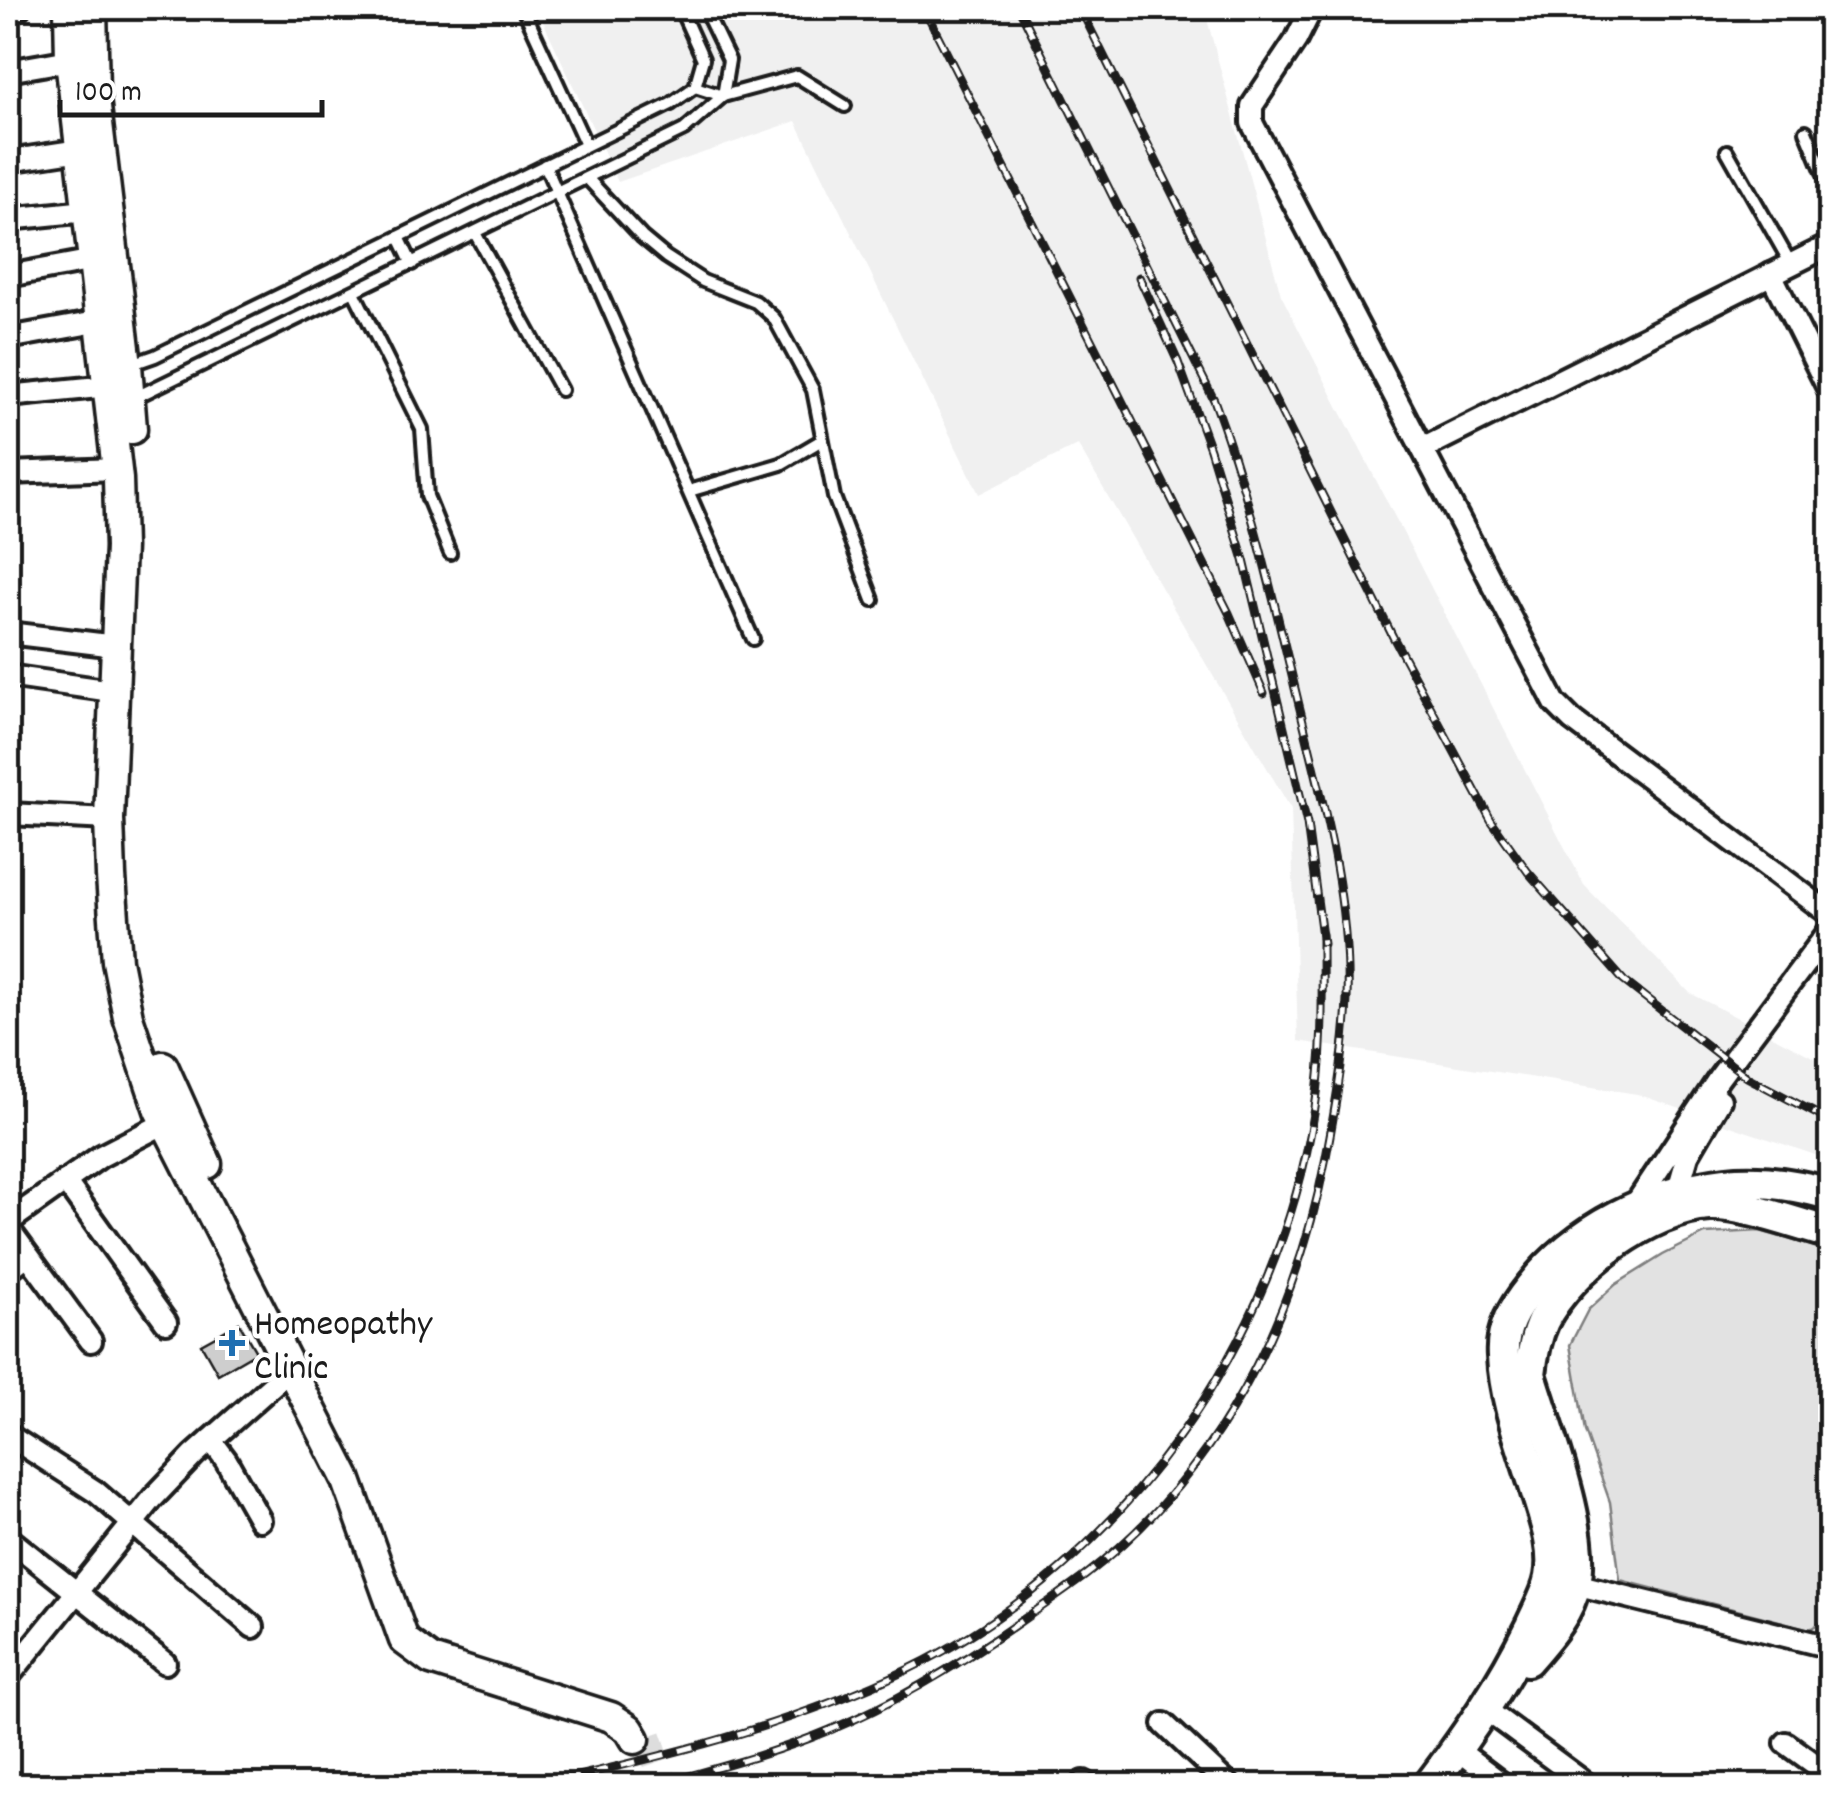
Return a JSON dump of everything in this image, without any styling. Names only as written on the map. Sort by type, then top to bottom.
[{"type":"main road","points":[[68,8],[87,211],[102,321],[117,385],[120,547],[109,818],[117,961],[128,1017],[165,1123],[293,1367],[346,1478],[404,1640],[431,1660],[611,1716],[641,1738],[629,1711],[605,1698],[434,1645],[418,1630],[362,1473],[308,1356],[200,1150],[165,1073],[136,980],[124,850],[124,750],[136,553],[117,385],[94,90],[92,8]]},
{"type":"main road","points":[[1430,1786],[1504,1680],[1547,1592],[1552,1556],[1549,1531],[1503,1357],[1504,1339],[1517,1305],[1576,1240],[1628,1224],[1677,1194],[1737,1182],[1786,1184],[1830,1194]]},
{"type":"main road","points":[[1628,1224],[1647,1224],[1682,1210],[1711,1205],[1830,1233]]},
{"type":"main road","points":[[1504,1680],[1556,1625],[1575,1584],[1578,1558],[1574,1527],[1530,1374],[1532,1349],[1559,1295],[1607,1250],[1628,1224]]},
{"type":"street","points":[[8,10],[19,8]]},
{"type":"street","points":[[1312,8],[1296,40],[1252,106],[1252,123],[1550,692],[1563,712],[1830,914]]},
{"type":"street","points":[[8,71],[70,60]]},
{"type":"street","points":[[8,161],[80,150]]},
{"type":"street","points":[[8,220],[87,211]]},
{"type":"street","points":[[1424,448],[1830,245]]},
{"type":"street","points":[[8,276],[94,260]]},
{"type":"street","points":[[1771,274],[1830,392]]},
{"type":"street","points":[[8,338],[102,321]]},
{"type":"street","points":[[8,396],[117,385]]},
{"type":"street","points":[[8,473],[117,469]]},
{"type":"street","points":[[8,634],[116,646]]},
{"type":"street","points":[[8,676],[112,690]]},
{"type":"street","points":[[8,814],[109,818]]},
{"type":"street","points":[[1628,1224],[1719,1078],[1830,930]]},
{"type":"street","points":[[1677,1194],[1688,1154],[1723,1094],[1830,950]]},
{"type":"street","points":[[91,1341],[8,1225],[101,1156],[165,1123]]},
{"type":"street","points":[[65,1181],[166,1322]]},
{"type":"street","points":[[8,1270],[27,1255]]},
{"type":"street","points":[[11,1664],[78,1592],[132,1522],[210,1440],[293,1367]]},
{"type":"street","points":[[8,1435],[83,1482],[253,1628]]},
{"type":"street","points":[[210,1440],[260,1520]]},
{"type":"street","points":[[8,1538],[165,1663]]},
{"type":"street","points":[[1575,1584],[1830,1646]]},
{"type":"street","points":[[1485,1709],[1588,1786]]},
{"type":"street","points":[[1164,1724],[1230,1786]]},
{"type":"street","points":[[1786,1743],[1830,1776]]},
{"type":"street","points":[[1456,1749],[1505,1786]]},
{"type":"lane","points":[[523,8],[586,145]]},
{"type":"lane","points":[[117,385],[155,356],[671,104],[695,87],[703,59],[680,8]]},
{"type":"lane","points":[[704,8],[729,60],[723,96]]},
{"type":"lane","points":[[117,385],[354,292],[684,130],[723,96],[797,76],[845,106]]},
{"type":"lane","points":[[695,87],[723,96]]},
{"type":"lane","points":[[1806,131],[1830,189]]},
{"type":"lane","points":[[1727,151],[1791,264]]},
{"type":"lane","points":[[545,165],[753,640]]},
{"type":"lane","points":[[587,178],[666,257],[703,281],[765,309],[812,390],[834,497],[873,600]]},
{"type":"lane","points":[[475,232],[561,390]]},
{"type":"lane","points":[[399,237],[412,264]]},
{"type":"lane","points":[[354,292],[422,429],[427,496],[450,553]]},
{"type":"lane","points":[[689,491],[782,464],[822,440]]},
{"type":"shaded area","points":[[537,8],[1204,8],[1281,295],[1584,885],[1690,993],[1830,1066],[1830,1160],[1637,1094],[1298,1041],[1291,809],[1078,445],[979,494],[796,121],[618,182]]},
{"type":"shaded area","points":[[1760,1231],[1830,1251],[1830,1617],[1810,1629],[1620,1580],[1610,1502],[1585,1431],[1570,1345],[1588,1310],[1615,1285],[1663,1255],[1705,1234]]},
{"type":"building","points":[[239,1323],[256,1352],[218,1374],[201,1344]]},
{"type":"tunnel","points":[[648,1736],[665,1786]]},
{"type":"railway","points":[[924,8],[1229,613],[1264,693]]},
{"type":"railway","points":[[654,1786],[808,1739],[904,1694],[1054,1598],[1133,1534],[1175,1489],[1244,1388],[1272,1333],[1294,1276],[1326,1157],[1346,1019],[1344,924],[1326,814],[1261,551],[1214,400],[1019,8]]},
{"type":"railway","points":[[1080,8],[1393,637],[1491,820],[1528,872],[1624,981],[1747,1077],[1830,1121]]},
{"type":"railway","points":[[1139,277],[1178,362],[1244,560],[1307,824],[1323,944]]},
{"type":"railway","points":[[534,1786],[678,1751],[772,1723],[909,1669],[987,1625],[1058,1570],[1122,1507],[1179,1437],[1227,1361],[1266,1280],[1296,1195],[1318,1086],[1322,934]]},
{"type":"place","name":"Homeopathy Clinic","points":[[232,1343]]}]
